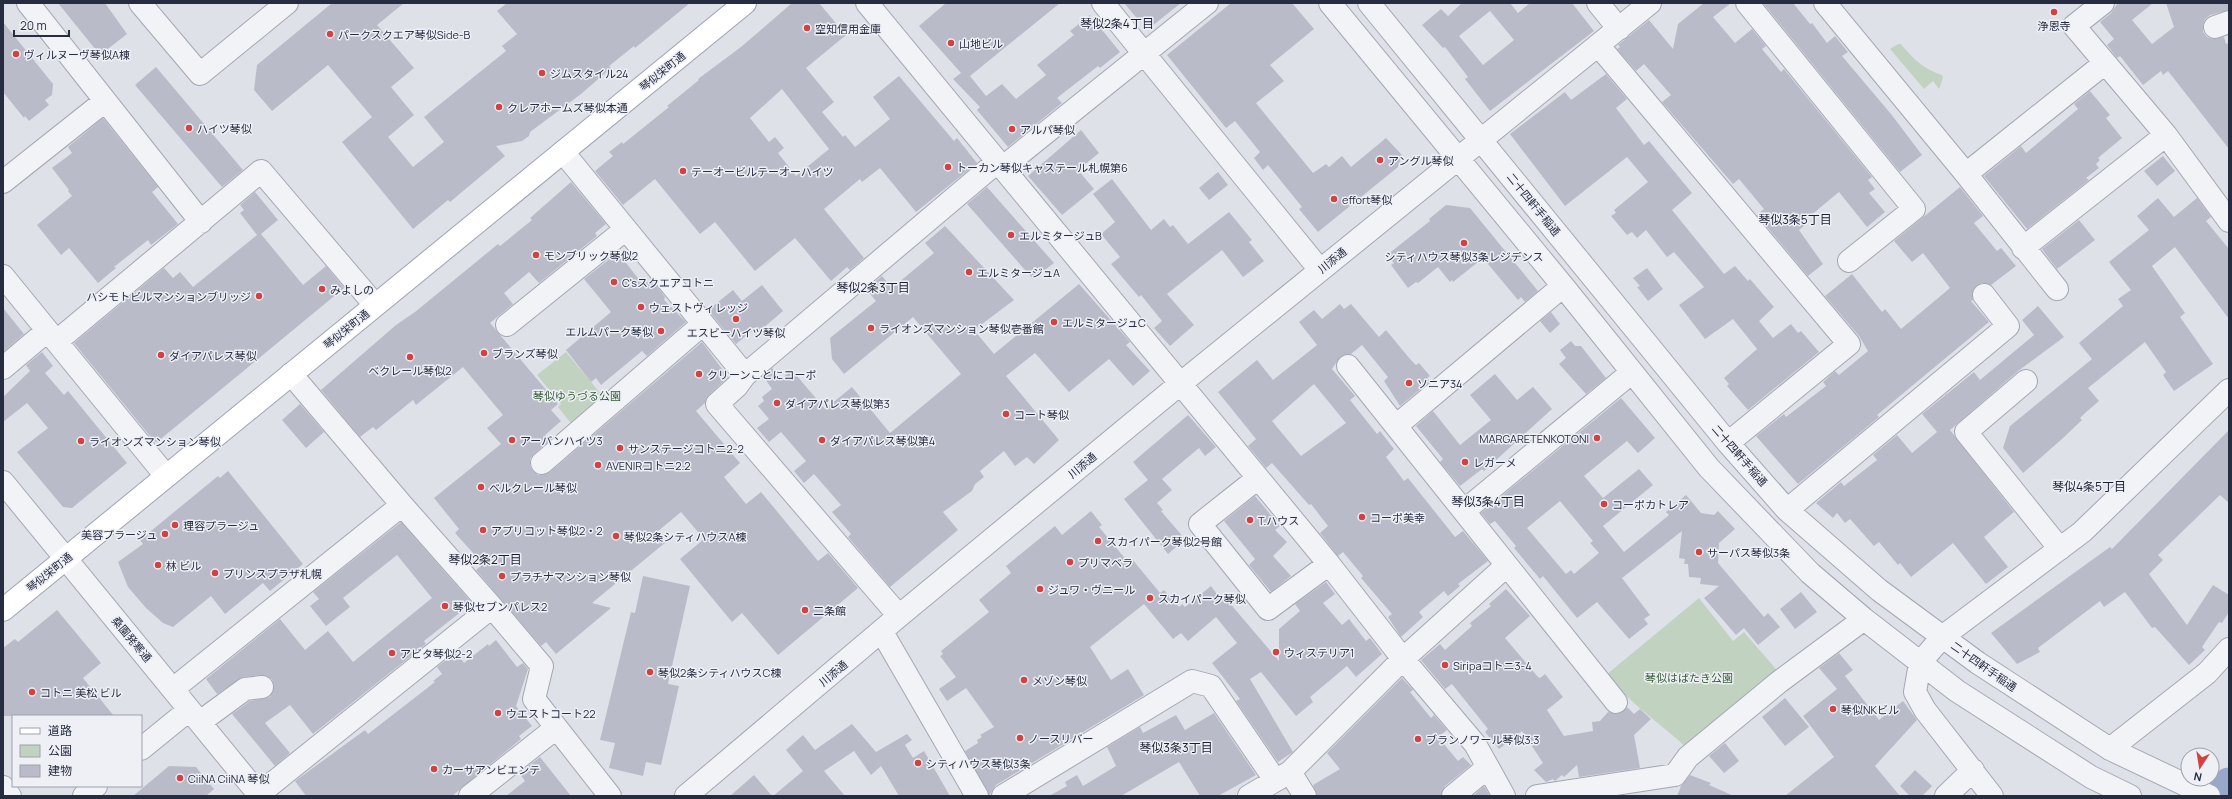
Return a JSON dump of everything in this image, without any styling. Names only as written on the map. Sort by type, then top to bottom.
[{"type":"main road","name":"琴似栄町通","points":[[3,610],[745,3]]},
{"type":"street","points":[[28,3],[201,222]]},
{"type":"street","points":[[140,3],[200,74],[287,3]]},
{"type":"street","points":[[867,3],[1258,478],[1403,659],[1475,744],[1504,796]]},
{"type":"street","points":[[1103,3],[1320,270]]},
{"type":"street","points":[[899,616],[717,404],[737,386],[745,375],[1000,165],[1144,54],[1207,3]]},
{"type":"street","points":[[1330,3],[1563,286],[1631,373],[1709,468],[1810,573],[1864,619],[1957,691],[2091,777],[2130,796]]},
{"type":"street","name":"二十四軒手稲通","points":[[1369,3],[1728,443],[1787,510],[1879,590],[1978,663],[2116,752],[2209,796]]},
{"type":"street","points":[[1598,3],[1619,29]]},
{"type":"street","name":"川添通","points":[[701,792],[899,616],[1180,384],[1650,3]]},
{"type":"street","points":[[1747,3],[1914,209],[1849,261]]},
{"type":"street","points":[[1825,3],[1966,174],[2023,248],[2057,289]]},
{"type":"street","points":[[2103,3],[2074,26],[2166,135],[2229,221]]},
{"type":"street","points":[[1598,45],[1849,344],[1728,443]]},
{"type":"street","points":[[1966,174],[2105,63]]},
{"type":"street","points":[[3,182],[105,101]]},
{"type":"street","points":[[2023,248],[2166,135]]},
{"type":"street","points":[[563,152],[745,375]]},
{"type":"street","points":[[3,368],[52,336],[201,222],[261,171],[375,305]]},
{"type":"street","points":[[507,325],[626,229]]},
{"type":"street","points":[[3,276],[166,476]]},
{"type":"street","points":[[1396,426],[1563,286]]},
{"type":"street","points":[[1787,510],[2008,326],[1984,295]]},
{"type":"street","points":[[542,463],[703,324]]},
{"type":"street","points":[[1348,366],[1616,702]]},
{"type":"street","points":[[1464,511],[1631,373]]},
{"type":"street","points":[[291,374],[402,505],[542,666],[534,699],[610,796]]},
{"type":"street","points":[[2026,381],[1966,432],[2060,548]]},
{"type":"street","points":[[1992,796],[1925,710],[1915,692],[1920,663],[1942,637],[2082,532],[2229,390]]},
{"type":"street","points":[[1258,478],[1200,524],[1268,609],[1328,564]]},
{"type":"street","name":"桑園発寒通","points":[[3,482],[260,795]]},
{"type":"street","points":[[173,689],[402,505]]},
{"type":"street","points":[[1249,796],[1282,776],[1403,659],[1506,566]]},
{"type":"street","points":[[260,795],[492,607]]},
{"type":"street","points":[[1537,796],[1675,775],[1688,757],[1779,682],[1864,619]]},
{"type":"street","points":[[882,632],[977,796]]},
{"type":"street","points":[[2116,752],[2207,673],[2229,650]]},
{"type":"street","points":[[1003,796],[1192,681],[1211,686],[1282,776],[1305,796]]},
{"type":"street","points":[[142,748],[194,716],[245,689],[262,687]]},
{"type":"street","points":[[470,796],[556,728]]},
{"type":"street","points":[[1453,796],[1488,767]]},
{"type":"street","points":[[1946,796],[1973,770]]},
{"type":"street","points":[[3,787],[10,796]]},
{"type":"street","points":[[84,796],[95,787]]},
{"type":"green space","points":[[1898,44],[1901,44],[1914,59],[1924,67],[1942,75],[1943,78],[1939,89],[1933,81],[1924,89],[1890,49]]},
{"type":"green space","name":"琴似ゆうづる公園","points":[[566,352],[606,400],[573,426],[558,407],[561,404],[537,375]]},
{"type":"green space","name":"琴似はばたき公園","points":[[1699,598],[1733,641],[1744,632],[1782,676],[1688,749],[1635,704],[1606,675]]},
{"type":"building","points":[[58,3],[105,3],[127,34],[100,55]]},
{"type":"building","points":[[332,3],[404,3],[377,25],[414,68],[391,87],[414,115],[388,137],[413,167],[444,142],[424,117],[506,51],[502,46],[517,34],[497,11],[507,3],[690,3],[635,48],[634,46],[609,66],[611,68],[581,94],[530,132],[529,136],[522,141],[496,146],[505,156],[450,202],[448,200],[413,229],[342,142],[372,117],[328,65],[272,111],[254,90],[257,65]]},
{"type":"building","points":[[792,3],[819,3],[846,35],[806,68],[834,102],[822,112],[843,137],[845,135],[855,147],[890,119],[873,97],[899,76],[954,141],[957,138],[977,163],[916,212],[880,168],[862,182],[860,179],[824,209],[864,258],[850,270],[847,267],[831,281],[795,238],[755,271],[715,222],[700,234],[655,179],[623,205],[595,171],[613,156],[609,152],[622,142],[623,144],[669,107],[667,106],[699,80],[698,79],[741,47]],"holes":[[[782,89],[829,149],[796,176],[778,153],[784,148],[775,137],[769,142],[750,118]]]},
{"type":"building","points":[[946,3],[1060,3],[970,76],[986,96],[1002,84],[1016,99],[1046,75],[1037,65],[1074,35],[1070,31],[1090,15],[1120,52],[1100,68],[1098,66],[1057,98],[1062,103],[1008,147],[977,110],[980,107],[953,79],[961,73],[919,26]]},
{"type":"building","points":[[1124,3],[1181,3],[1152,26],[1145,17],[1140,22]]},
{"type":"building","points":[[1231,3],[1292,3],[1314,29],[1270,65],[1284,81],[1256,103],[1313,173],[1326,164],[1329,167],[1342,156],[1351,167],[1386,138],[1402,155],[1398,167],[1318,232],[1299,209],[1302,207],[1268,165],[1263,170],[1254,158],[1260,152],[1235,121],[1226,128],[1167,55]]},
{"type":"building","points":[[1462,3],[1510,3],[1518,13],[1530,3],[1572,3],[1594,31],[1490,111],[1465,79],[1468,77],[1445,47],[1443,48],[1422,25],[1441,9],[1448,16]],"holes":[[[1490,11],[1514,40],[1483,65],[1459,36]]]},
{"type":"building","points":[[1704,3],[1731,3],[1713,17],[1735,43],[1752,29],[1766,46],[1762,49],[1781,72],[1784,69],[1872,177],[1868,180],[1875,189],[1869,193],[1885,212],[1867,227],[1839,192],[1804,221],[1806,224],[1799,230],[1823,264],[1808,276],[1757,215],[1764,209],[1739,179],[1733,184],[1662,102],[1671,95],[1644,64],[1636,71],[1617,49],[1620,47],[1618,45],[1649,20],[1673,49],[1678,24]]},
{"type":"building","points":[[1763,3],[1793,3],[1810,24],[1812,23],[1827,43],[1835,36],[1848,52],[1842,56],[1891,114],[1922,155],[1900,172]]},
{"type":"building","points":[[2118,3],[2153,3],[2132,20],[2152,44],[2174,27],[2166,3],[2229,3],[2229,10],[2210,15],[2205,19],[2203,32],[2207,37],[2213,39],[2224,37],[2226,44],[2229,43],[2229,149],[2168,71],[2163,75],[2161,71],[2143,85],[2120,56],[2117,58],[2107,45],[2114,39],[2100,22],[2111,13]]},
{"type":"building","name":"ヴィルヌーヴ琴似A棟","points":[[3,22],[53,84],[52,95],[45,100],[49,105],[29,121],[25,116],[24,118],[3,92]]},
{"type":"building","name":"ハイツ琴似","points":[[156,67],[243,170],[222,187],[135,85]]},
{"type":"building","points":[[1606,74],[1627,99],[1616,108],[1644,145],[1649,141],[1692,193],[1672,210],[1724,274],[1735,266],[1748,281],[1750,279],[1774,307],[1759,321],[1773,338],[1791,324],[1798,333],[1801,331],[1819,352],[1748,410],[1727,386],[1729,384],[1724,378],[1757,349],[1733,319],[1705,339],[1679,305],[1704,287],[1674,252],[1667,257],[1646,230],[1637,238],[1632,232],[1627,235],[1611,216],[1616,213],[1614,210],[1648,182],[1627,157],[1565,206],[1510,134],[1565,92],[1571,100]]},
{"type":"building","points":[[2090,91],[2110,115],[2106,118],[2122,138],[2098,158],[2100,160],[2096,164],[2099,168],[2086,178],[2089,180],[2027,229],[1984,176],[2021,146],[2026,153],[2078,109],[2074,104]]},
{"type":"building","points":[[103,118],[158,187],[152,192],[178,224],[151,245],[148,240],[114,267],[116,268],[98,283],[69,248],[61,255],[37,225],[72,196],[52,168],[72,153],[68,147]]},
{"type":"building","points":[[1081,130],[1099,153],[1078,170],[1094,189],[1062,215],[1028,176]]},
{"type":"building","points":[[2163,156],[2175,171],[2157,186],[2144,171]]},
{"type":"building","points":[[1218,172],[1228,185],[1209,200],[1199,188]]},
{"type":"building","points":[[1112,179],[1151,230],[1164,219],[1170,227],[1173,225],[1188,244],[1229,212],[1252,240],[1249,242],[1264,261],[1243,277],[1222,250],[1167,294],[1194,325],[1170,346],[1154,328],[1162,321],[1141,295],[1139,297],[1111,264],[1120,257],[1101,234],[1115,222],[1093,194]]},
{"type":"building","points":[[571,182],[606,224],[595,233],[597,236],[539,283],[529,272],[504,293],[513,304],[490,323],[558,404],[551,410],[561,421],[545,435],[550,440],[530,459],[530,466],[538,475],[550,472],[702,342],[728,377],[709,395],[705,403],[696,411],[740,463],[724,477],[746,504],[761,492],[818,561],[828,553],[858,588],[778,655],[742,613],[732,622],[680,559],[704,539],[681,512],[657,532],[666,542],[592,603],[611,608],[556,654],[546,642],[541,646],[476,570],[483,564],[455,533],[459,529],[434,498],[501,444],[487,428],[503,415],[463,367],[416,405],[413,400],[376,430],[373,427],[360,437],[321,390],[396,325],[415,312],[498,244],[500,246],[532,220],[530,218]]},
{"type":"building","name":"エルミタージュB","points":[[987,187],[1054,263],[1033,279],[967,204]]},
{"type":"building","points":[[1960,187],[1983,216],[1974,223],[1997,251],[2001,248],[2016,266],[1991,285],[1982,283],[1973,290],[1973,300],[1971,301],[1989,322],[1877,415],[1879,417],[1798,484],[1756,436],[1784,414],[1786,417],[1826,386],[1823,382],[1835,371],[1839,375],[1868,351],[1859,336],[1825,296],[1852,274],[1882,312],[1885,309],[1901,329],[1950,288],[1923,253],[1912,262],[1894,241]]},
{"type":"building","name":"ダイアパレス琴似","points":[[255,192],[278,220],[261,234],[303,285],[326,266],[344,288],[157,442],[154,441],[74,343],[164,268],[173,278],[180,272],[193,287],[257,235],[240,213],[244,210],[240,205]]},
{"type":"building","points":[[2158,198],[2174,217],[2197,198],[2211,217],[2206,221],[2229,249],[2229,319],[2175,247],[2152,266],[2185,313],[2180,317],[2213,364],[2174,391],[2163,375],[2166,372],[2145,342],[2088,388],[2099,401],[2080,418],[2082,420],[2062,439],[2023,473],[2003,448],[2010,426],[2092,359],[2079,343],[2123,306],[2118,299],[2131,290],[2109,262],[2149,230],[2137,216]]},
{"type":"building","points":[[1446,205],[1470,208],[1538,291],[1525,302],[1521,297],[1518,300],[1483,258],[1453,282],[1452,280],[1450,282],[1438,267],[1418,283],[1416,282],[1408,288],[1391,265],[1394,263],[1387,255],[1430,221],[1429,219]]},
{"type":"building","points":[[2079,220],[2095,240],[2057,269],[2042,249]]},
{"type":"building","points":[[945,226],[1014,300],[974,330],[994,354],[1079,284],[1130,342],[1126,345],[1150,371],[1133,386],[1109,359],[1069,392],[1035,353],[1006,376],[1059,440],[1034,464],[1027,457],[1015,466],[1004,451],[980,471],[984,477],[975,484],[972,491],[943,512],[958,530],[890,587],[848,537],[851,534],[832,512],[841,505],[814,474],[804,483],[794,471],[806,461],[781,432],[769,442],[757,428],[769,419],[758,406],[764,401],[762,397],[772,389],[763,376],[772,368],[781,379],[792,370],[825,409],[852,387],[890,433],[961,374],[913,317],[844,374],[832,359],[830,338],[876,301],[866,289],[882,276],[892,288],[934,253],[925,243]]},
{"type":"building","points":[[619,254],[641,282],[650,282],[656,285],[665,297],[664,300],[686,322],[647,356],[642,351],[601,385],[596,378],[591,382],[566,350],[611,312],[584,279],[612,257],[613,259]]},
{"type":"building","points":[[1647,268],[1663,289],[1648,301],[1637,287],[1640,286],[1633,278]]},
{"type":"building","name":"エスビーハイツ琴似","points":[[762,285],[783,311],[755,335],[752,331],[736,344],[708,310],[733,290],[742,301]]},
{"type":"building","points":[[1340,304],[1344,309],[1351,304],[1379,337],[1386,330],[1410,359],[1416,365],[1419,363],[1430,376],[1427,378],[1430,381],[1400,406],[1384,381],[1388,377],[1362,345],[1351,354],[1340,357],[1332,369],[1355,396],[1350,400],[1377,434],[1380,431],[1394,449],[1386,457],[1404,481],[1408,478],[1455,537],[1463,531],[1488,561],[1458,584],[1460,586],[1448,596],[1444,591],[1419,612],[1423,617],[1401,637],[1388,617],[1392,614],[1361,578],[1363,576],[1343,552],[1338,556],[1320,533],[1328,526],[1311,504],[1309,505],[1272,463],[1266,468],[1248,446],[1256,439],[1218,392],[1257,360],[1273,380],[1317,345],[1299,322],[1314,310],[1322,319]],"holes":[[[1314,384],[1346,423],[1301,456],[1272,421]]]},
{"type":"building","points":[[2038,306],[2064,337],[2018,371],[1950,430],[2014,512],[1984,537],[2008,567],[1986,584],[1953,543],[1911,577],[1900,563],[1898,565],[1879,542],[1874,546],[1850,519],[1845,523],[1837,513],[1833,518],[1816,503],[1841,482],[1844,486],[1877,460],[1873,455],[1897,435],[1912,453],[1937,432],[1922,414],[1974,372],[1980,380],[2034,335],[2022,320]]},
{"type":"building","points":[[3,308],[24,334],[3,352]]},
{"type":"building","points":[[1551,312],[1560,324],[1550,333],[1540,321]]},
{"type":"building","points":[[1571,341],[1575,346],[1581,346],[1606,378],[1586,394],[1559,364],[1566,358],[1560,350]]},
{"type":"building","points":[[42,352],[53,366],[45,373],[64,395],[68,391],[127,463],[72,508],[63,507],[17,452],[48,428],[27,403],[3,422],[3,397],[30,371],[26,365]]},
{"type":"building","points":[[1495,374],[1517,400],[1533,387],[1552,409],[1484,471],[1482,469],[1460,486],[1440,462],[1443,459],[1416,426],[1433,411],[1460,445],[1491,420],[1470,395]]},
{"type":"building","points":[[1621,398],[1655,438],[1638,453],[1627,441],[1584,476],[1603,498],[1639,469],[1653,485],[1603,526],[1624,552],[1669,515],[1666,512],[1686,495],[1701,513],[1714,515],[1718,511],[1735,529],[1719,543],[1718,563],[1764,617],[1768,613],[1780,627],[1758,645],[1744,628],[1736,635],[1704,598],[1719,586],[1700,584],[1701,578],[1689,577],[1688,564],[1684,564],[1685,559],[1679,558],[1682,531],[1622,578],[1650,615],[1644,619],[1648,624],[1629,639],[1597,602],[1577,618],[1543,576],[1540,579],[1514,548],[1516,546],[1495,521],[1490,524],[1481,513]],"holes":[[[1560,501],[1593,541],[1590,543],[1599,553],[1574,574],[1571,570],[1566,574],[1527,528]]]},
{"type":"building","points":[[300,404],[324,432],[306,448],[282,420]]},
{"type":"building","points":[[1188,415],[1216,447],[1205,456],[1199,448],[1162,479],[1172,490],[1157,503],[1163,510],[1161,511],[1185,539],[1168,554],[1124,499],[1148,480],[1133,462]]},
{"type":"building","points":[[2229,430],[2229,503],[2220,495],[2158,555],[2163,560],[2149,574],[2187,625],[2213,585],[2229,595],[2229,612],[2222,623],[2219,622],[2202,647],[2205,650],[2189,665],[2155,627],[2152,628],[2125,592],[2104,607],[2100,601],[2038,648],[2040,652],[2017,664],[1991,633],[2110,547],[2112,549]]},
{"type":"building","points":[[228,471],[303,564],[270,591],[263,583],[225,614],[211,596],[173,627],[163,623],[146,608],[128,587],[118,562],[143,544],[140,540],[218,476],[220,478]]},
{"type":"building","points":[[1255,496],[1280,526],[1275,530],[1287,542],[1273,556],[1291,576],[1271,592],[1249,565],[1255,559],[1224,521]]},
{"type":"building","points":[[1091,511],[1102,525],[1099,527],[1128,562],[1132,559],[1160,593],[1164,590],[1179,607],[1182,604],[1185,607],[1211,586],[1219,597],[1222,594],[1279,661],[1279,629],[1300,611],[1295,604],[1326,582],[1335,594],[1323,603],[1342,625],[1349,619],[1366,641],[1370,638],[1382,654],[1356,677],[1347,666],[1310,697],[1313,702],[1296,716],[1261,672],[1250,679],[1293,752],[1278,762],[1236,701],[1240,699],[1212,663],[1237,643],[1216,617],[1188,641],[1181,633],[1173,639],[1144,604],[1090,647],[1111,680],[1128,669],[1144,695],[996,785],[989,796],[965,751],[978,743],[977,740],[982,737],[980,735],[994,727],[966,688],[947,701],[939,689],[956,677],[940,656],[943,654],[941,651],[989,612],[979,600],[1011,573],[1006,566],[1055,526],[1062,535]]},
{"type":"building","points":[[401,522],[472,603],[424,641],[426,644],[313,734],[290,705],[265,723],[290,753],[275,766],[232,714],[250,701],[270,697],[274,686],[272,679],[261,675],[243,677],[217,694],[206,679],[280,619],[305,650],[328,631],[353,662],[432,598],[397,555],[343,598],[350,607],[326,626],[310,606],[319,599],[313,592]]},
{"type":"building","name":"琴似2条シティハウスC棟","points":[[643,576],[690,586],[668,684],[679,686],[661,765],[646,762],[643,776],[609,768],[615,743],[600,740],[631,612],[635,613]]},
{"type":"building","points":[[1506,589],[1530,616],[1505,638],[1538,677],[1540,678],[1545,674],[1563,697],[1547,710],[1564,736],[1593,731],[1592,722],[1600,721],[1608,712],[1618,714],[1627,707],[1634,714],[1640,709],[1651,719],[1634,735],[1640,768],[1579,777],[1577,765],[1564,777],[1562,775],[1555,781],[1553,779],[1546,782],[1534,770],[1543,763],[1522,731],[1499,749],[1485,732],[1488,729],[1452,684],[1445,689],[1421,660],[1440,644],[1445,650],[1472,626],[1470,623],[1491,606],[1489,604]]},
{"type":"building","points":[[1801,592],[1817,612],[1795,629],[1780,609]]},
{"type":"building","points":[[57,610],[101,663],[83,678],[113,715],[3,716],[3,648],[15,639],[18,642]]},
{"type":"building","points":[[496,640],[517,667],[523,663],[528,669],[516,706],[532,726],[519,736],[521,739],[452,796],[306,796],[295,781],[365,730],[368,734],[435,682],[433,681],[442,674],[437,667],[456,652],[464,663],[488,644],[489,646]]},
{"type":"building","points":[[1839,653],[1853,670],[1845,676],[1879,720],[1903,701],[1917,720],[1875,766],[1900,796],[1785,796],[1834,757],[1803,716],[1837,689],[1819,668]]},
{"type":"building","points":[[1402,678],[1413,690],[1410,692],[1431,718],[1434,715],[1447,730],[1438,737],[1458,761],[1463,757],[1471,765],[1445,786],[1441,796],[1317,796],[1313,785],[1340,769],[1327,753]]},
{"type":"building","points":[[1785,698],[1809,727],[1785,746],[1762,717]]},
{"type":"building","points":[[1214,713],[1256,775],[1218,796],[1200,796],[1179,762],[1121,796],[1049,796],[1067,786],[1065,782],[1077,775],[1083,786],[1116,766],[1107,747],[1140,727],[1143,733],[1176,715],[1185,730]]},
{"type":"building","points":[[852,724],[876,752],[907,734],[912,740],[905,745],[913,758],[924,751],[950,796],[899,796],[881,766],[871,775],[854,751],[824,771],[845,796],[773,796],[803,771],[786,750],[803,735],[815,750]]},
{"type":"building","points":[[1725,743],[1739,761],[1724,773],[1709,756]]},
{"type":"building","points":[[540,757],[571,796],[506,796],[525,781],[519,773]]},
{"type":"building","name":"CiiNA CiiNA 琴似","points":[[169,766],[196,767],[214,789],[206,796],[133,796]]},
{"type":"building","points":[[1915,770],[1932,786],[1922,796],[1910,796],[1900,786]]},
{"type":"building","points":[[754,775],[772,796],[730,796]]},
{"type":"building","points":[[1690,775],[1711,783],[1709,785],[1734,796],[1677,796],[1681,786]]},
{"type":"building","points":[[1484,786],[1490,796],[1473,796]]},
{"type":"waterway","points":[[2213,796],[2229,784]]},
{"type":"place","name":"浄恩寺","points":[[2054,12]]},
{"type":"place","name":"空知信用金庫","points":[[807,28]]},
{"type":"place","name":"パークスクエア琴似Side-B","points":[[330,34]]},
{"type":"place","name":"山地ビル","points":[[951,43]]},
{"type":"place","name":"ヴィルヌーヴ琴似A棟","points":[[16,54]]},
{"type":"place","name":"ジムスタイル24","points":[[542,73]]},
{"type":"place","name":"クレアホームズ琴似本通","points":[[499,107]]},
{"type":"place","name":"ハイツ琴似","points":[[189,128]]},
{"type":"place","name":"アルパ琴似","points":[[1012,129]]},
{"type":"place","name":"アングル琴似","points":[[1380,160]]},
{"type":"place","name":"トーカン琴似キャステール札幌第6","points":[[948,167]]},
{"type":"place","name":"テーオービルテーオーハイツ","points":[[683,171]]},
{"type":"place","name":"effort琴似","points":[[1334,199]]},
{"type":"place","name":"エルミタージュB","points":[[1011,235]]},
{"type":"place","name":"シティハウス琴似3条レジデンス","points":[[1464,243]]},
{"type":"place","name":"モンブリック琴似2","points":[[536,255]]},
{"type":"place","name":"エルミタージュA","points":[[969,272]]},
{"type":"place","name":"C'sスクエアコトニ","points":[[614,282]]},
{"type":"place","name":"みよしの","points":[[322,289]]},
{"type":"place","name":"ハシモトビルマンションブリッジ","points":[[259,296]]},
{"type":"place","name":"ウェストヴィレッジ","points":[[641,307]]},
{"type":"place","name":"エスビーハイツ琴似","points":[[736,319]]},
{"type":"place","name":"エルミタージュC","points":[[1054,322]]},
{"type":"place","name":"ライオンズマンション琴似壱番館","points":[[871,328]]},
{"type":"place","name":"エルムパーク琴似","points":[[661,331]]},
{"type":"place","name":"ブランズ琴似","points":[[484,353]]},
{"type":"place","name":"ダイアパレス琴似","points":[[161,355]]},
{"type":"place","name":"ベクレール琴似2","points":[[410,357]]},
{"type":"place","name":"クリーンことにコーポ","points":[[699,374]]},
{"type":"place","name":"ソニア34","points":[[1409,383]]},
{"type":"place","name":"ダイアパレス琴似第3","points":[[777,403]]},
{"type":"place","name":"コート琴似","points":[[1006,414]]},
{"type":"place","name":"MARGARETENKOTONI","points":[[1597,438]]},
{"type":"place","name":"アーバンハイツ3","points":[[512,440]]},
{"type":"place","name":"ダイアパレス琴似第4","points":[[822,440]]},
{"type":"place","name":"ライオンズマンション琴似","points":[[81,441]]},
{"type":"place","name":"サンステージコトニ2-2","points":[[620,448]]},
{"type":"place","name":"レガーメ","points":[[1465,462]]},
{"type":"place","name":"AVENIRコトニ2.2","points":[[598,465]]},
{"type":"place","name":"ベルクレール琴似","points":[[481,487]]},
{"type":"place","name":"コーポカトレア","points":[[1604,504]]},
{"type":"place","name":"コーポ美幸","points":[[1362,517]]},
{"type":"place","name":"T.ハウス","points":[[1250,520]]},
{"type":"place","name":"理容プラージュ","points":[[175,525]]},
{"type":"place","name":"アプリコット琴似2・2","points":[[483,530]]},
{"type":"place","name":"美容プラージュ","points":[[165,534]]},
{"type":"place","name":"琴似2条シティハウスA棟","points":[[616,536]]},
{"type":"place","name":"スカイパーク琴似2号館","points":[[1098,541]]},
{"type":"place","name":"サーパス琴似3条","points":[[1699,552]]},
{"type":"place","name":"プリマベラ","points":[[1070,562]]},
{"type":"place","name":"林 ビル","points":[[158,565]]},
{"type":"place","name":"プリンスプラザ札幌","points":[[215,573]]},
{"type":"place","name":"プラチナマンション琴似","points":[[502,576]]},
{"type":"place","name":"ジュワ・ヴニール","points":[[1040,589]]},
{"type":"place","name":"スカイパーク琴似","points":[[1150,598]]},
{"type":"place","name":"琴似セブンパレス2","points":[[445,606]]},
{"type":"place","name":"二条館","points":[[805,610]]},
{"type":"place","name":"ウィステリア1","points":[[1276,652]]},
{"type":"place","name":"アビタ琴似2-2","points":[[392,653]]},
{"type":"place","name":"Siripaコトニ3-4","points":[[1445,665]]},
{"type":"place","name":"琴似2条シティハウスC棟","points":[[650,672]]},
{"type":"place","name":"メゾン琴似","points":[[1024,680]]},
{"type":"place","name":"コトニ 美松 ビル","points":[[32,692]]},
{"type":"place","name":"琴似NKビル","points":[[1833,709]]},
{"type":"place","name":"ウエストコート22","points":[[498,713]]},
{"type":"place","name":"ノースリバー","points":[[1020,738]]},
{"type":"place","name":"ブランノワール琴似3.3","points":[[1418,739]]},
{"type":"place","name":"シティハウス琴似3条","points":[[918,763]]},
{"type":"place","name":"カーサアンビエンテ","points":[[434,769]]},
{"type":"place","name":"CiiNA CiiNA 琴似","points":[[180,778]]},
{"type":"district","name":"琴似2条4丁目","points":[[1117,23]]},
{"type":"district","name":"琴似3条5丁目","points":[[1795,219]]},
{"type":"district","name":"琴似2条3丁目","points":[[873,287]]},
{"type":"district","name":"琴似4条5丁目","points":[[2089,486]]},
{"type":"district","name":"琴似3条4丁目","points":[[1488,501]]},
{"type":"district","name":"琴似2条2丁目","points":[[485,559]]},
{"type":"district","name":"琴似3条3丁目","points":[[1176,747]]}]
